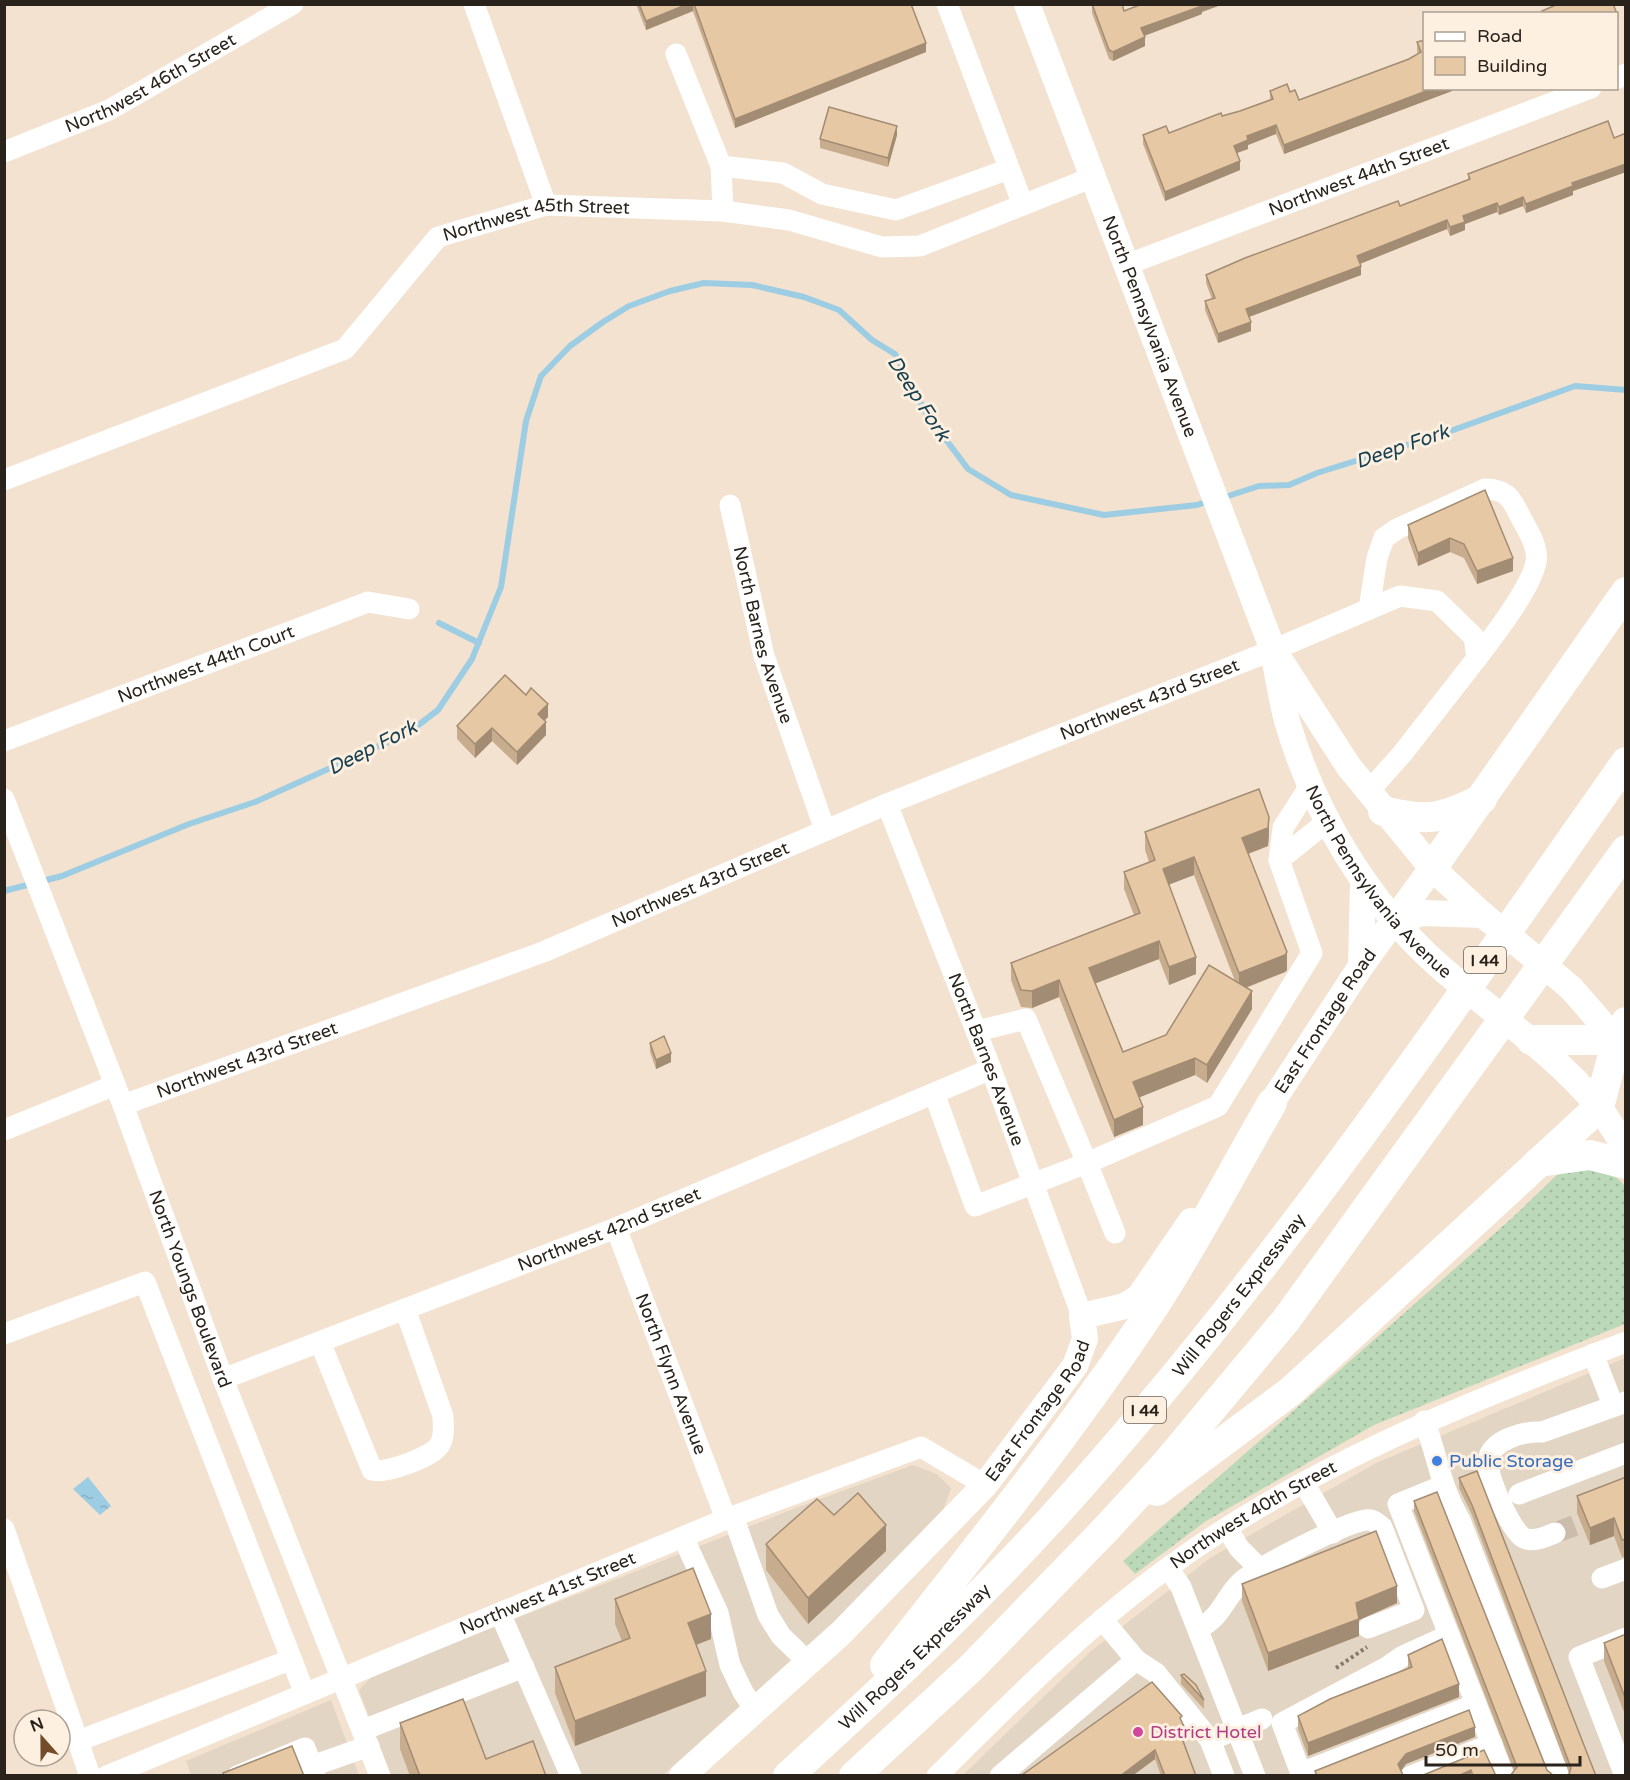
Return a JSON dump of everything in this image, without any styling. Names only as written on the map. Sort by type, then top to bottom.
[{"type":"highway","points":[[1432,868],[1626,591]]},
{"type":"highway","name":"Will Rogers Expressway","points":[[788,1776],[939,1635],[1053,1517],[1162,1392],[1312,1201],[1626,762]]},
{"type":"highway","points":[[1376,801],[1420,818],[1441,816],[1482,799]]},
{"type":"highway","name":"I 44","points":[[854,1776],[970,1668],[1105,1530],[1164,1466],[1286,1320],[1626,850]]},
{"type":"highway","points":[[1105,1530],[1291,1391],[1599,1107],[1623,1038],[1532,1040]]},
{"type":"highway","points":[[822,1745],[1073,1425],[1153,1308],[1272,1103]]},
{"type":"highway","points":[[1539,1162],[1590,1155],[1626,1164]]},
{"type":"main road","name":"North Pennsylvania Avenue","points":[[1027,4],[1273,650],[1287,722],[1311,784],[1329,820],[1363,881],[1394,921],[1437,965],[1532,1040],[1599,1107],[1626,1148]]},
{"type":"main road","name":"North Pennsylvania Avenue","points":[[1273,650],[1376,801],[1432,868],[1483,915],[1571,988],[1623,1038]]},
{"type":"main road","name":"East Frontage Road","points":[[682,1776],[808,1662],[917,1556],[985,1485],[1076,1366],[1085,1339],[1082,1316],[1125,1306],[1139,1297],[1272,1103],[1361,966],[1432,868]]},
{"type":"main road","points":[[1361,966],[1363,881]]},
{"type":"main road","points":[[1394,921],[1423,913],[1483,915]]},
{"type":"street","name":"Northwest 46th Street","points":[[4,152],[109,110],[293,4]]},
{"type":"street","points":[[474,4],[546,205]]},
{"type":"street","points":[[947,4],[1023,205]]},
{"type":"street","points":[[676,54],[722,166],[723,211]]},
{"type":"street","name":"Northwest 44th Street","points":[[1126,265],[1586,90]]},
{"type":"street","points":[[722,166],[783,174],[822,194],[896,210],[1010,169]]},
{"type":"street","name":"Northwest 45th Street","points":[[4,480],[345,349],[438,237],[546,205],[723,211],[789,220],[882,247],[920,246],[1093,177]]},
{"type":"street","points":[[1369,609],[1377,558],[1384,538],[1397,529],[1485,489],[1498,489],[1512,497],[1535,549],[1536,563],[1512,610],[1478,658],[1402,754],[1376,801]]},
{"type":"street","name":"North Barnes Avenue","points":[[730,505],[764,656],[825,830]]},
{"type":"street","name":"Northwest 43rd Street","points":[[123,1105],[543,952],[887,804],[1273,650],[1400,596],[1437,601],[1474,638],[1478,658]]},
{"type":"street","name":"Northwest 44th Court","points":[[4,741],[368,602],[410,609]]},
{"type":"street","points":[[934,1093],[975,1206],[1034,1185],[1218,1106],[1312,953],[1279,860],[1283,828],[1311,784]]},
{"type":"street","name":"North Barnes Avenue","points":[[887,804],[992,1069],[1082,1316]]},
{"type":"street","name":"North Youngs Boulevard","points":[[6,810],[123,1105],[223,1379],[380,1776]]},
{"type":"street","points":[[1279,860],[1329,820]]},
{"type":"street","points":[[977,1031],[1026,1019],[1115,1233]]},
{"type":"street","name":"Northwest 42nd Street","points":[[223,1379],[616,1228],[992,1069]]},
{"type":"street","points":[[4,1130],[115,1085]]},
{"type":"street","name":"North Flynn Avenue","points":[[616,1228],[768,1615],[781,1636],[808,1662]]},
{"type":"street","points":[[4,1334],[145,1282],[305,1694]]},
{"type":"street","points":[[320,1342],[372,1470],[388,1470],[430,1454],[440,1445],[444,1431],[443,1416],[405,1309]]},
{"type":"street","name":"Northwest 40th Street","points":[[937,1776],[1017,1697],[1102,1619],[1168,1568],[1227,1528],[1304,1483],[1424,1421],[1626,1342]]},
{"type":"street","points":[[1556,1533],[1538,1539],[1524,1539],[1511,1527],[1488,1468],[1488,1461],[1500,1443],[1529,1431],[1542,1432],[1619,1403],[1593,1354]]},
{"type":"street","points":[[1424,1421],[1436,1450],[1442,1486],[1460,1520],[1559,1776]]},
{"type":"street","name":"Northwest 41st Street","points":[[107,1776],[730,1517],[921,1447],[985,1485]]},
{"type":"street","points":[[1519,1494],[1626,1454]]},
{"type":"street","points":[[1304,1483],[1333,1533]]},
{"type":"street","points":[[1442,1486],[1398,1504],[1504,1776]]},
{"type":"street","points":[[1198,1628],[1214,1620],[1243,1581],[1333,1533],[1366,1520],[1375,1521],[1382,1527],[1414,1610],[1368,1628]]},
{"type":"street","points":[[1227,1528],[1239,1548],[1261,1570]]},
{"type":"street","points":[[4,1529],[90,1776]]},
{"type":"street","points":[[683,1537],[718,1613],[730,1665],[742,1692],[755,1710]]},
{"type":"street","points":[[1168,1568],[1181,1587],[1255,1776]]},
{"type":"street","points":[[1602,1578],[1626,1569]]},
{"type":"street","points":[[500,1613],[571,1776]]},
{"type":"street","points":[[1102,1619],[1136,1660],[1156,1673],[1210,1740],[1224,1776]]},
{"type":"street","points":[[1449,1635],[1403,1656],[1387,1667],[1281,1723],[1301,1774],[1476,1704]]},
{"type":"street","points":[[1625,1776],[1579,1657],[1626,1638]]},
{"type":"street","points":[[78,1741],[290,1659]]},
{"type":"street","points":[[1000,1776],[1136,1660]]},
{"type":"street","points":[[237,1776],[305,1748],[314,1771],[366,1738],[524,1667]]},
{"type":"street","points":[[1210,1740],[1262,1719]]},
{"type":"street","points":[[1411,1776],[1492,1744]]},
{"type":"path","points":[[1329,1672],[1369,1646],[1368,1628]]},
{"type":"shaded area","points":[[1625,1358],[1625,1775],[962,1776],[1091,1651],[1210,1558],[1376,1463]]},
{"type":"shaded area","points":[[913,1465],[937,1474],[951,1488],[940,1519],[873,1587],[663,1775],[391,1775],[359,1690],[373,1675],[796,1508]]},
{"type":"shaded area","points":[[331,1700],[359,1775],[191,1775],[186,1761]]},
{"type":"green space","points":[[1587,1167],[1617,1178],[1625,1186],[1625,1324],[1374,1425],[1206,1521],[1135,1574],[1123,1561],[1511,1219],[1558,1174]]},
{"type":"water","points":[[88,1477],[111,1506],[100,1515],[73,1489]]},
{"type":"building","points":[[639,4],[688,4],[646,21]]},
{"type":"building","points":[[694,4],[911,4],[926,43],[735,119]]},
{"type":"building","points":[[1092,4],[1122,4],[1124,11],[1142,4],[1202,4],[1202,6],[1141,28],[1145,37],[1113,52],[1109,50]]},
{"type":"building","points":[[1558,4],[1613,4],[1616,12],[1542,12]]},
{"type":"building","points":[[1423,40],[1423,90],[1429,90],[1284,145],[1276,125],[1247,136],[1248,140],[1234,146],[1240,161],[1165,192],[1143,135],[1166,126],[1169,133],[1221,113],[1222,116],[1240,111],[1273,99],[1270,91],[1287,84],[1290,92],[1295,90],[1299,100],[1409,59],[1421,52],[1417,42]]},
{"type":"building","points":[[829,107],[897,126],[888,158],[820,139]]},
{"type":"building","points":[[1608,121],[1614,138],[1626,133],[1626,164],[1572,183],[1573,186],[1526,204],[1523,197],[1499,207],[1497,203],[1463,216],[1465,222],[1450,227],[1447,220],[1357,256],[1361,266],[1246,309],[1251,322],[1218,334],[1205,301],[1215,298],[1206,275],[1245,258],[1398,201],[1400,206],[1470,179],[1468,174]]},
{"type":"building","points":[[1485,490],[1513,558],[1477,571],[1464,544],[1450,538],[1418,553],[1408,525]]},
{"type":"building","points":[[505,675],[526,695],[531,688],[548,704],[538,714],[546,722],[517,752],[492,728],[475,744],[457,726]]},
{"type":"building","points":[[1259,789],[1269,817],[1268,828],[1242,838],[1287,952],[1285,955],[1239,973],[1194,857],[1163,869],[1196,957],[1169,967],[1159,941],[1089,968],[1123,1052],[1166,1035],[1209,965],[1252,991],[1207,1065],[1195,1058],[1133,1082],[1143,1107],[1114,1120],[1059,980],[1032,991],[1021,990],[1011,963],[1140,913],[1124,872],[1155,860],[1145,832]]},
{"type":"building","points":[[664,1036],[671,1053],[656,1060],[650,1043]]},
{"type":"building","points":[[1477,1471],[1596,1776],[1565,1776],[1569,1774],[1571,1768],[1472,1505],[1459,1478]]},
{"type":"building","points":[[1626,1477],[1626,1539],[1622,1540],[1614,1518],[1590,1528],[1577,1496]]},
{"type":"building","points":[[1437,1492],[1547,1770],[1554,1776],[1510,1776],[1517,1767],[1414,1501]]},
{"type":"building","points":[[858,1493],[886,1525],[808,1598],[766,1544],[817,1499],[834,1515]]},
{"type":"building","points":[[1376,1531],[1397,1586],[1356,1603],[1359,1619],[1268,1653],[1242,1584]]},
{"type":"building","points":[[693,1568],[711,1614],[688,1623],[706,1671],[575,1721],[555,1667],[630,1638],[615,1599]]},
{"type":"building","points":[[1626,1634],[1626,1700],[1604,1643]]},
{"type":"building","points":[[1442,1639],[1459,1684],[1308,1743],[1298,1716],[1330,1699],[1412,1667],[1408,1655]]},
{"type":"building","points":[[1184,1674],[1196,1685],[1204,1700],[1181,1675]]},
{"type":"building","name":"District Hotel","points":[[1152,1682],[1182,1716],[1180,1718],[1185,1729],[1180,1733],[1196,1776],[1165,1776],[1155,1750],[1120,1776],[1022,1775]]},
{"type":"building","points":[[463,1699],[486,1759],[533,1741],[546,1776],[420,1776],[400,1723]]},
{"type":"building","points":[[1469,1710],[1475,1727],[1406,1754],[1398,1764],[1404,1776],[1317,1776],[1315,1771]]},
{"type":"building","points":[[292,1746],[304,1776],[224,1776],[223,1773]]},
{"type":"building","points":[[1484,1750],[1496,1776],[1473,1776],[1471,1770],[1458,1776],[1421,1776]]},
{"type":"waterway","name":"Deep Fork","points":[[4,891],[62,876],[189,824],[255,802],[408,733],[438,710],[472,659],[501,587],[526,421],[541,376],[570,346],[603,322],[629,306],[670,291],[704,283],[752,285],[804,297],[839,310],[872,340],[895,354],[926,413],[968,469],[1011,495],[1104,515],[1197,505],[1209,501]]},
{"type":"waterway","name":"Deep Fork","points":[[1222,498],[1259,486],[1289,485],[1317,473],[1445,433],[1575,386],[1626,390]]},
{"type":"waterway","points":[[439,623],[479,643]]},
{"type":"tunnel","points":[[1555,1533],[1626,1506]]},
{"type":"place","name":"Public Storage","points":[[1437,1461]]},
{"type":"place","name":"District Hotel","points":[[1138,1732]]}]
